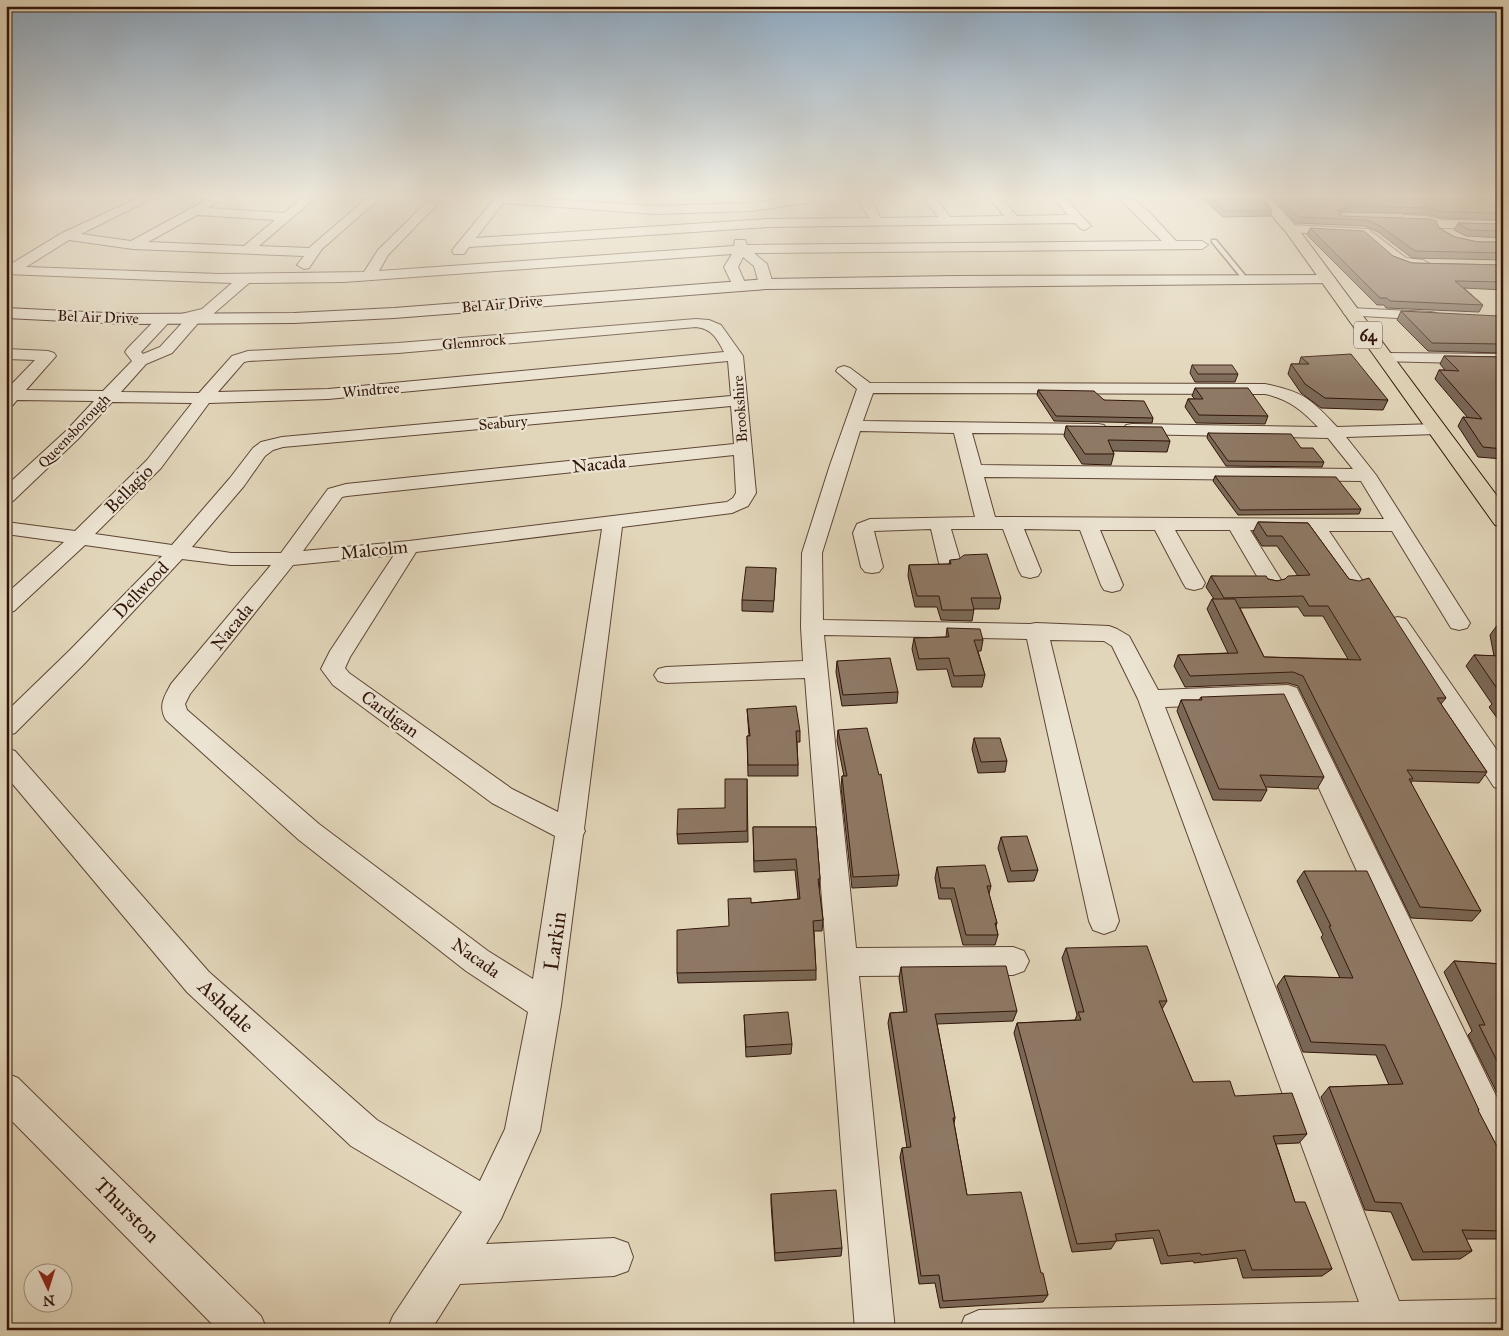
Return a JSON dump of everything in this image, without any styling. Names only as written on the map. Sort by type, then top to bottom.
[{"type":"main road","name":"64","points":[[1314,260],[1503,520]]},
{"type":"street","points":[[10,272],[28,260]]},
{"type":"street","points":[[296,279],[307,260]]},
{"type":"street","points":[[368,276],[378,260]]},
{"type":"street","points":[[450,270],[453,260]]},
{"type":"street","points":[[10,272],[125,277],[296,279],[368,276],[584,260]]},
{"type":"street","points":[[735,260],[731,267],[739,285]]},
{"type":"street","points":[[755,260],[760,264],[766,284]]},
{"type":"street","points":[[1400,260],[1437,264]]},
{"type":"street","points":[[179,319],[166,350],[140,361],[133,352],[179,319],[207,312],[244,279]]},
{"type":"street","name":"Bel Air Drive","points":[[6,313],[179,319],[294,318],[394,313],[766,284],[935,281],[1328,280]]},
{"type":"street","points":[[1350,312],[1446,316]]},
{"type":"street","name":"Glennrock","points":[[238,359],[265,355],[340,352],[686,324],[710,324]]},
{"type":"street","name":"Brookshire","points":[[710,324],[718,328],[735,356],[746,493],[741,502]]},
{"type":"street","points":[[6,354],[48,356],[9,398]]},
{"type":"street","name":"Windtree","points":[[9,398],[204,398],[328,394],[735,356]]},
{"type":"street","points":[[1385,358],[1503,359]]},
{"type":"street","name":"Bellagio","points":[[6,606],[79,539],[154,464],[204,398],[238,359]]},
{"type":"street","name":"Queensborough","points":[[6,497],[72,435],[140,361]]},
{"type":"street","points":[[844,370],[866,388],[1264,389],[1288,394],[1309,407],[1367,475],[1459,623]]},
{"type":"street","points":[[866,388],[812,553],[812,627],[875,1330]]},
{"type":"street","name":"Seabury","points":[[267,446],[282,442],[739,400]]},
{"type":"street","points":[[852,426],[1353,432],[1375,436],[1439,433]]},
{"type":"street","points":[[961,426],[988,523]]},
{"type":"street","name":"Dellwood","points":[[6,727],[77,657],[177,552],[237,482],[259,452],[267,446]]},
{"type":"street","name":"Nacada","points":[[545,1005],[477,961],[310,832],[176,714],[173,704],[180,690],[287,560],[335,493],[346,490],[742,448]]},
{"type":"street","points":[[973,471],[1367,475]]},
{"type":"street","name":"Malcolm","points":[[6,528],[231,559],[287,560],[409,547],[732,507],[741,502]]},
{"type":"street","name":"Larkin","points":[[407,1330],[488,1206],[522,1131],[545,1005],[614,521]]},
{"type":"street","points":[[939,523],[950,563]]},
{"type":"street","points":[[872,567],[863,533],[864,528],[870,525],[1011,523],[1398,525]]},
{"type":"street","points":[[1011,523],[1030,571]]},
{"type":"street","points":[[1087,524],[1112,585]]},
{"type":"street","points":[[1162,524],[1194,582]]},
{"type":"street","points":[[1236,524],[1272,583]]},
{"type":"street","points":[[1314,524],[1353,583]]},
{"type":"street","name":"Cardigan","points":[[409,547],[338,657],[334,669],[341,679],[502,796],[571,831]]},
{"type":"street","points":[[1398,624],[1503,780]]},
{"type":"street","points":[[812,627],[1036,630],[1102,634],[1121,641],[1150,699],[1388,1326]]},
{"type":"street","points":[[1036,630],[1104,921]]},
{"type":"street","points":[[666,675],[816,669]]},
{"type":"street","points":[[1150,699],[1288,694],[1503,1149]]},
{"type":"street","name":"Ashdale","points":[[6,758],[198,982],[364,1133],[488,1206]]},
{"type":"street","points":[[842,962],[1014,961]]},
{"type":"street","name":"Thurston","points":[[6,1090],[247,1330]]},
{"type":"street","points":[[449,1265],[614,1257]]},
{"type":"street","points":[[979,1330],[1388,1326],[1503,1319]]},
{"type":"lane","points":[[1226,260],[1246,280]]},
{"type":"building","points":[[1342,260],[1405,260],[1412,263],[1503,265],[1503,282],[1455,281],[1483,305],[1390,301],[1387,298],[1380,298]]},
{"type":"building","points":[[1401,311],[1498,316],[1503,320],[1503,344],[1432,343]]},
{"type":"building","points":[[1351,354],[1388,400],[1325,398],[1305,384],[1291,364],[1309,364],[1301,357]]},
{"type":"building","points":[[1444,356],[1503,357],[1503,449],[1483,447],[1463,417],[1482,419],[1439,370],[1459,371]]},
{"type":"building","points":[[1192,365],[1232,365],[1238,374],[1198,374]]},
{"type":"building","points":[[1195,388],[1248,388],[1268,416],[1199,415],[1188,399],[1203,399]]},
{"type":"building","points":[[1038,390],[1094,391],[1104,400],[1144,401],[1153,418],[1056,416]]},
{"type":"building","points":[[1066,426],[1162,427],[1170,441],[1108,440],[1114,454],[1085,454]]},
{"type":"building","points":[[1208,433],[1291,434],[1301,448],[1313,448],[1324,462],[1228,461]]},
{"type":"building","points":[[1215,476],[1336,477],[1361,509],[1240,510]]},
{"type":"building","points":[[1258,522],[1308,523],[1349,579],[1359,581],[1369,578],[1446,698],[1437,698],[1487,772],[1407,770],[1413,779],[1409,779],[1481,911],[1420,907],[1303,676],[1293,672],[1190,676],[1178,655],[1238,653],[1212,599],[1235,599],[1264,657],[1361,660],[1328,606],[1309,606],[1303,596],[1224,598],[1211,576],[1266,576],[1268,579],[1277,581],[1288,576],[1310,575],[1282,536],[1267,536]]},
{"type":"building","points":[[987,554],[1001,598],[971,598],[974,610],[942,610],[939,596],[917,596],[909,565],[951,564],[950,560],[959,559],[964,555]]},
{"type":"building","points":[[746,567],[776,568],[774,601],[742,600]]},
{"type":"building","points":[[1498,624],[1503,625],[1503,650]]},
{"type":"building","points":[[947,628],[980,629],[983,640],[974,640],[985,675],[954,676],[949,658],[919,659],[914,638],[949,637]]},
{"type":"building","points":[[1474,655],[1503,656],[1503,704],[1497,696],[1502,696]]},
{"type":"building","points":[[890,658],[898,692],[843,695],[837,661]]},
{"type":"building","points":[[1284,694],[1324,777],[1260,775],[1267,790],[1219,789],[1181,700],[1202,700],[1201,697]]},
{"type":"building","points":[[796,706],[800,731],[796,731],[798,765],[748,765],[747,736],[750,736],[747,709]]},
{"type":"building","points":[[867,728],[879,775],[881,774],[899,875],[853,877],[842,776],[847,776],[838,730]]},
{"type":"building","points":[[974,738],[1000,738],[1007,761],[981,762]]},
{"type":"building","points":[[725,779],[747,779],[747,831],[677,834],[678,809],[725,808]]},
{"type":"building","points":[[753,827],[816,827],[820,879],[818,879],[823,920],[813,921],[816,970],[677,973],[677,930],[729,926],[728,899],[751,898],[751,903],[800,899],[796,859],[754,861]]},
{"type":"building","points":[[1027,836],[1038,870],[1011,871],[1001,837]]},
{"type":"building","points":[[985,865],[991,886],[987,886],[997,923],[995,923],[998,935],[966,935],[954,888],[941,888],[937,867]]},
{"type":"building","points":[[1304,871],[1367,871],[1478,1110],[1503,1158],[1503,1231],[1462,1230],[1472,1251],[1423,1252],[1401,1203],[1375,1202],[1329,1087],[1403,1084],[1385,1045],[1311,1042],[1284,976],[1353,978],[1329,926],[1331,926]]},
{"type":"building","points":[[1147,946],[1167,1001],[1159,1001],[1193,1082],[1230,1081],[1235,1096],[1292,1093],[1307,1134],[1273,1136],[1295,1202],[1305,1202],[1332,1269],[1252,1270],[1245,1250],[1201,1255],[1200,1253],[1168,1256],[1159,1230],[1115,1234],[1117,1241],[1077,1244],[1017,1023],[1081,1020],[1078,1012],[1084,1012],[1066,948]]},
{"type":"building","points":[[1454,961],[1503,964],[1503,1073],[1479,1025],[1485,1025]]},
{"type":"building","points":[[1006,966],[1017,1011],[935,1014],[955,1118],[953,1118],[967,1195],[1021,1192],[1048,1295],[943,1301],[939,1275],[921,1276],[902,1148],[911,1147],[890,1013],[907,1012],[901,967]]},
{"type":"building","points":[[788,1012],[792,1044],[746,1047],[744,1015]]},
{"type":"building","points":[[836,1190],[842,1248],[775,1253],[771,1194]]}]
